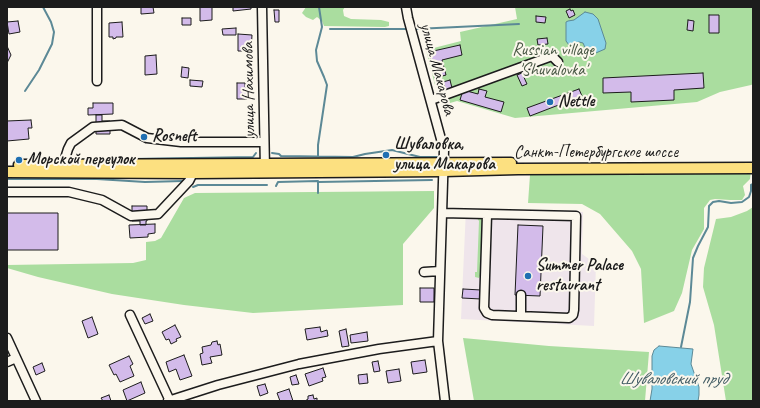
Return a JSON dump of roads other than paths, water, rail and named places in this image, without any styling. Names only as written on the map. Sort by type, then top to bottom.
[{"type":"main road","name":"Санкт-Петербургское шоссе","points":[[7,165],[63,164],[265,168],[444,167],[753,162]]},
{"type":"main road","name":"Санкт-Петербургское шоссе","points":[[444,167],[518,169],[753,168]]},
{"type":"main road","name":"Санкт-Петербургское шоссе","points":[[7,172],[193,173],[265,168]]},
{"type":"street","points":[[97,7],[97,81]]},
{"type":"street","name":"улица Нахимова","points":[[262,7],[265,168]]},
{"type":"street","name":"улица Макарова","points":[[406,7],[444,150],[438,337],[445,401]]},
{"type":"street","points":[[431,100],[552,56],[558,62]]},
{"type":"street","points":[[63,164],[71,143],[93,127],[122,125],[147,138],[180,142],[264,142]]},
{"type":"street","points":[[7,192],[69,192],[102,200],[131,216],[158,214],[189,181],[193,173]]},
{"type":"street","points":[[442,213],[576,216],[573,315],[569,318],[492,315],[487,313],[484,308],[487,215]]},
{"type":"street","points":[[424,272],[440,272]]},
{"type":"street","points":[[521,295],[521,316]]},
{"type":"street","points":[[130,315],[169,401],[218,385],[285,367],[438,337]]},
{"type":"street","points":[[7,338],[36,401]]},
{"type":"street","points":[[7,362],[16,358]]},
{"type":"water","points":[[585,12],[593,14],[598,19],[606,43],[605,49],[589,56],[583,43],[579,42],[569,45],[566,41],[566,22],[574,20]]},
{"type":"water","name":"Шуваловский пруд","points":[[659,346],[693,349],[691,364],[699,387],[698,401],[650,401],[652,389],[652,356],[654,350]]},
{"type":"waterway","points":[[25,91],[39,70],[52,44],[54,32],[51,22],[43,7]]},
{"type":"waterway","points":[[318,156],[318,145],[327,85],[317,61],[316,50],[322,27],[319,7]]},
{"type":"waterway","points":[[416,29],[519,24]]},
{"type":"waterway","points":[[330,29],[406,29]]},
{"type":"waterway","points":[[272,153],[279,154],[281,156],[353,157],[392,150],[420,157],[437,157]]},
{"type":"waterway","points":[[71,160],[253,157],[256,153]]},
{"type":"waterway","points":[[40,160],[58,159]]},
{"type":"waterway","points":[[7,179],[97,179],[145,182],[183,181]]},
{"type":"waterway","points":[[318,193],[318,182],[432,180]]},
{"type":"waterway","points":[[276,186],[278,182],[318,181]]},
{"type":"waterway","points":[[681,347],[690,302],[693,258],[708,227],[709,206],[713,202],[719,201],[731,203],[742,202],[749,197],[751,185],[753,184]]},
{"type":"waterway","points":[[193,187],[198,185],[267,185]]},
{"type":"place","name":"Nettle","points":[[550,102]]},
{"type":"place","name":"Rosneft","points":[[144,137]]},
{"type":"place","name":"Шуваловка, улица Макарова","points":[[386,155]]},
{"type":"place","name":"Морской переулок","points":[[19,160]]},
{"type":"place","name":"Summer Palace restaurant","points":[[528,276]]},
{"type":"park label","name":"Russian village 'Shuvalovka'","points":[[553,61]]}]
